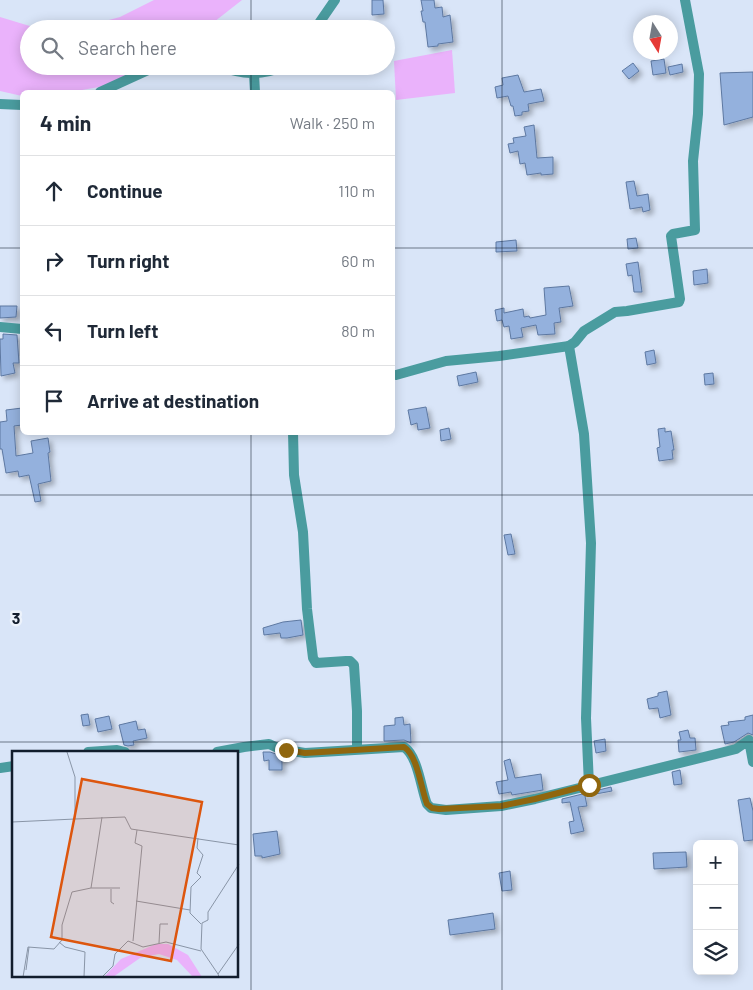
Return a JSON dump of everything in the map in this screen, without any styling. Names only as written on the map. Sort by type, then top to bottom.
[{"type":"street","points":[[321,20],[335,0]]},
{"type":"street","points":[[396,375],[446,361],[569,346],[584,331],[615,312],[679,302],[671,236],[695,230],[696,228],[693,161],[699,90],[699,74],[685,0]]},
{"type":"street","points":[[104,90],[137,75]]},
{"type":"street","points":[[254,75],[255,90]]},
{"type":"street","points":[[0,104],[20,105]]},
{"type":"street","points":[[0,327],[20,329]]},
{"type":"street","points":[[569,346],[584,434],[591,543],[586,718],[589,785]]},
{"type":"street","points":[[294,435],[294,475],[303,532],[307,609],[313,658],[314,662],[319,664],[350,661],[354,665],[358,749]]},
{"type":"street","points":[[222,751],[270,744],[280,749],[305,753],[406,748],[414,762],[427,804],[432,808],[446,810],[501,806],[535,799],[736,749],[751,740],[753,762]]},
{"type":"street","points":[[98,751],[121,751]]},
{"type":"shaded area","points":[[154,0],[242,0],[216,20],[109,20],[120,17]]},
{"type":"shaded area","points":[[0,17],[20,23],[20,75],[132,75],[110,85],[82,90],[20,90],[20,96],[0,91]]},
{"type":"shaded area","points":[[452,50],[455,93],[396,100],[395,61]]},
{"type":"building","points":[[372,0],[383,0],[384,14],[372,15]]},
{"type":"building","points":[[421,0],[434,0],[435,8],[442,7],[443,17],[450,15],[453,42],[428,47],[425,22],[423,22],[421,11],[423,11]]},
{"type":"building","points":[[664,60],[666,73],[653,75],[651,61]]},
{"type":"building","points":[[633,63],[639,71],[629,79],[622,71]]},
{"type":"building","points":[[682,64],[683,72],[670,75],[668,67]]},
{"type":"building","points":[[753,72],[753,117],[724,125],[720,73]]},
{"type":"building","points":[[518,75],[524,92],[541,89],[544,101],[528,104],[529,111],[515,116],[508,96],[497,98],[495,87],[503,85],[502,78]]},
{"type":"building","points":[[534,125],[537,158],[553,157],[553,174],[527,175],[525,163],[520,164],[518,151],[510,153],[508,144],[514,143],[513,138],[526,136],[524,127]]},
{"type":"building","points":[[634,181],[637,196],[648,194],[650,210],[643,212],[642,207],[630,209],[626,182]]},
{"type":"building","points":[[636,238],[638,248],[628,249],[627,239]]},
{"type":"building","points":[[516,240],[517,251],[496,252],[496,242]]},
{"type":"building","points":[[638,262],[642,292],[634,292],[632,275],[628,276],[626,264]]},
{"type":"building","points":[[707,269],[708,283],[694,285],[693,271]]},
{"type":"building","points":[[569,286],[573,306],[559,308],[561,322],[554,323],[555,334],[538,335],[536,325],[521,328],[523,337],[511,339],[509,326],[504,327],[502,320],[497,321],[495,310],[504,308],[504,313],[523,309],[524,317],[529,316],[530,318],[546,315],[544,288]]},
{"type":"building","points":[[0,306],[17,306],[16,317],[0,318]]},
{"type":"building","points":[[3,334],[17,335],[19,363],[13,363],[15,373],[1,376],[0,339],[3,339]]},
{"type":"building","points":[[654,350],[656,363],[647,365],[645,352]]},
{"type":"building","points":[[476,372],[478,382],[459,386],[457,376]]},
{"type":"building","points":[[713,373],[714,384],[705,385],[704,374]]},
{"type":"building","points":[[426,407],[430,428],[418,430],[417,423],[411,425],[408,410]]},
{"type":"building","points":[[20,408],[20,425],[14,426],[16,456],[33,453],[31,441],[48,438],[51,481],[38,484],[41,501],[35,502],[29,475],[19,477],[18,471],[6,473],[2,449],[0,449],[0,422],[7,421],[6,410]]},
{"type":"building","points":[[449,428],[451,439],[441,441],[440,430]]},
{"type":"building","points":[[665,428],[665,432],[671,431],[674,450],[672,450],[673,459],[659,461],[657,448],[660,447],[658,429]]},
{"type":"building","points":[[511,534],[515,554],[508,555],[504,535]]},
{"type":"building","points":[[301,620],[303,635],[281,638],[280,633],[264,635],[263,628],[283,622]]},
{"type":"building","points":[[667,691],[671,715],[660,718],[658,708],[649,709],[647,699]]},
{"type":"building","points":[[88,714],[90,725],[83,726],[81,715]]},
{"type":"building","points":[[753,715],[753,735],[748,733],[734,742],[725,744],[721,726],[729,725],[728,722],[745,720],[745,717]]},
{"type":"building","points":[[109,716],[112,729],[98,732],[95,719]]},
{"type":"building","points":[[403,717],[404,725],[410,724],[411,743],[404,740],[384,741],[384,726],[395,725],[395,718]]},
{"type":"building","points":[[136,721],[138,730],[145,729],[147,738],[133,741],[134,745],[124,745],[119,725]]},
{"type":"building","points":[[688,730],[690,738],[695,738],[696,750],[679,752],[678,740],[681,740],[679,732]]},
{"type":"building","points":[[605,739],[606,751],[596,753],[594,741]]},
{"type":"building","points":[[263,752],[282,756],[282,770],[269,770],[269,760],[264,761]]},
{"type":"building","points":[[510,759],[515,778],[541,774],[543,790],[512,795],[511,792],[499,794],[496,782],[508,780],[504,761]]},
{"type":"building","points":[[680,770],[682,784],[674,785],[672,772]]},
{"type":"building","points":[[611,787],[612,791],[585,796],[587,806],[578,807],[584,831],[571,834],[569,822],[574,821],[570,802],[562,803],[562,799]]},
{"type":"building","points":[[750,798],[753,811],[753,840],[744,841],[738,800]]},
{"type":"building","points":[[277,831],[280,854],[262,858],[262,856],[255,856],[253,834]]},
{"type":"building","points":[[686,852],[687,867],[654,869],[653,853]]},
{"type":"building","points":[[510,871],[512,890],[502,891],[499,873]]},
{"type":"building","points":[[493,913],[495,929],[450,935],[448,920]]},
{"type":"route","points":[[286,750],[305,753],[404,747],[414,762],[427,804],[432,808],[446,810],[501,806],[589,785]]}]
